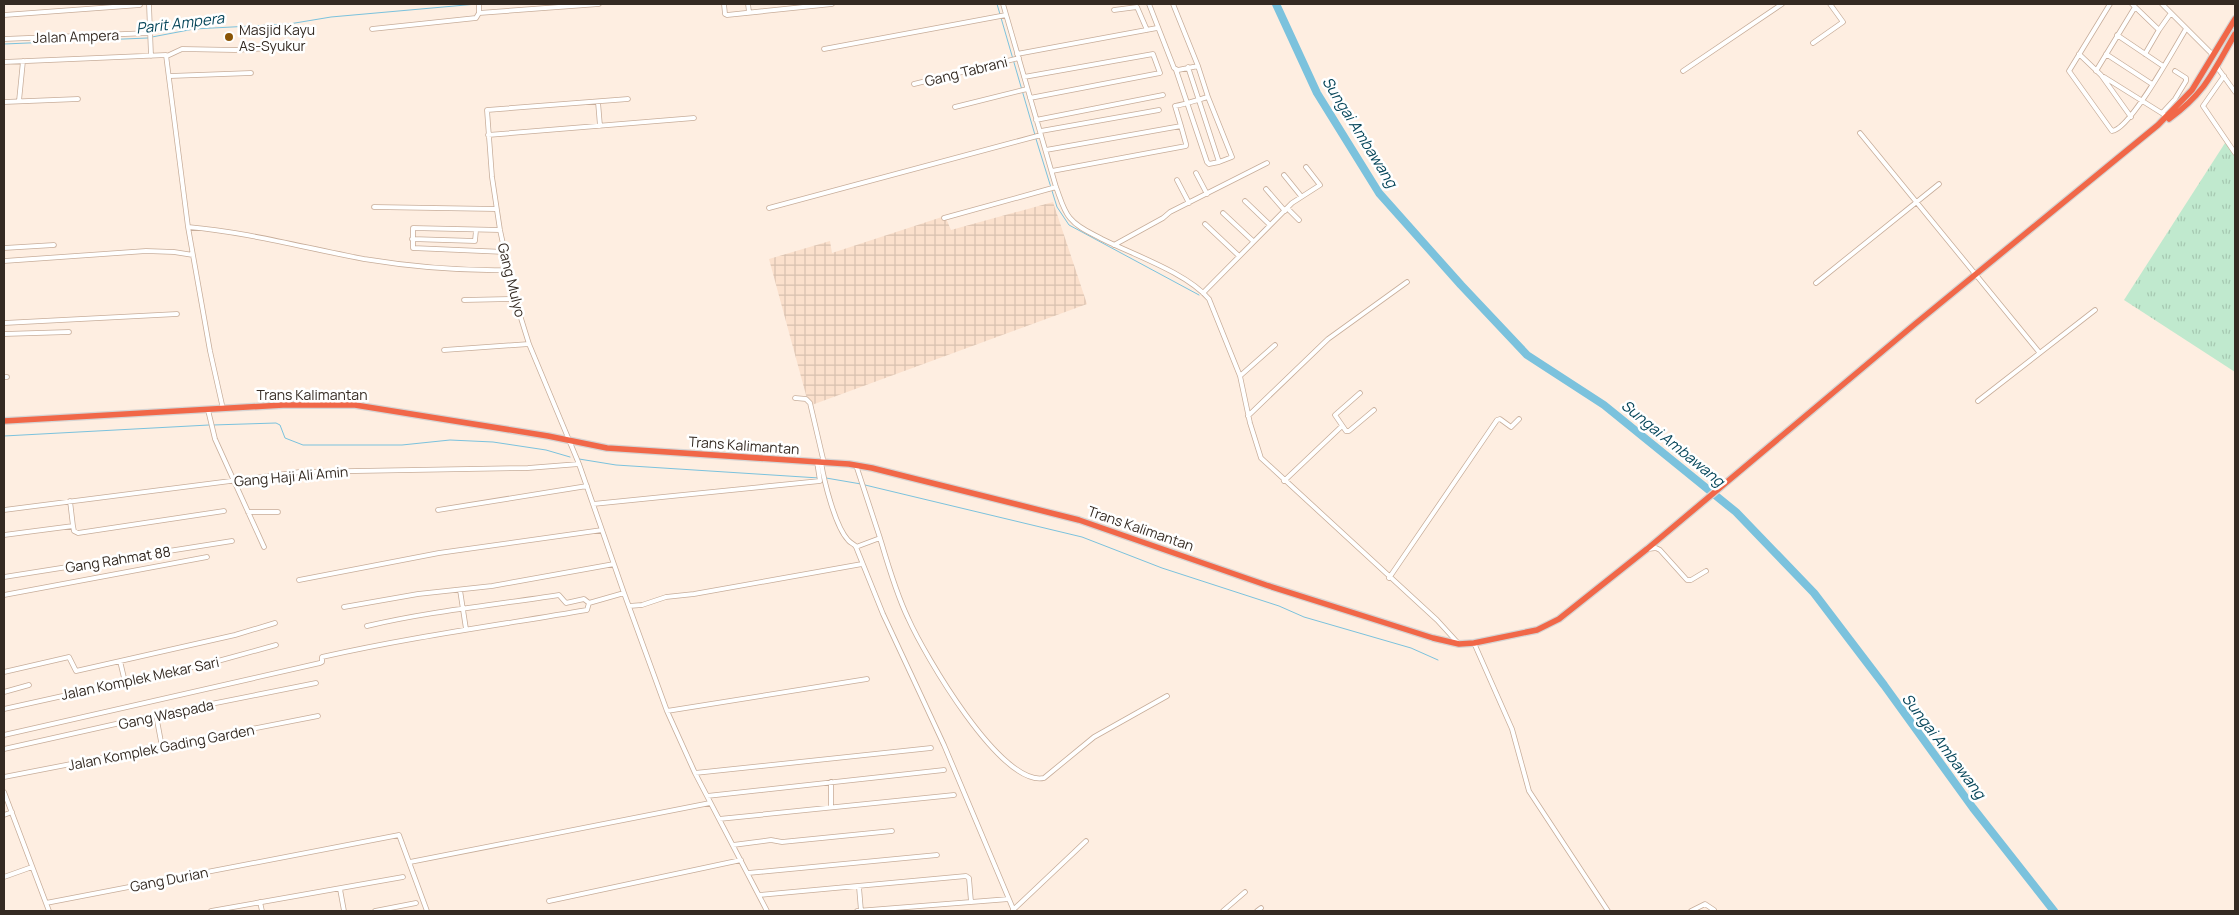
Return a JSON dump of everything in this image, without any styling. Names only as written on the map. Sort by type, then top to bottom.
[{"type":"highway","points":[[1459,644],[1524,634],[1546,627],[1571,610],[1647,549],[1975,274],[2158,125],[2192,90],[2235,19]]},
{"type":"highway","points":[[2166,116],[2198,96],[2235,34]]},
{"type":"highway","name":"Trans Kalimantan","points":[[4,421],[306,404],[369,406],[628,450],[856,465],[1079,520],[1284,591],[1459,644]]},
{"type":"street","points":[[148,4],[148,34],[151,56]]},
{"type":"street","points":[[372,29],[476,18],[479,13],[479,4]]},
{"type":"street","points":[[479,13],[600,4]]},
{"type":"street","points":[[724,4],[726,15],[832,4]]},
{"type":"street","points":[[748,4],[749,12]]},
{"type":"street","points":[[1003,4],[1003,16],[1024,77],[1024,90],[1030,98],[1052,171],[1052,188],[1071,220],[1187,281],[1204,293],[1240,376],[1248,416],[1262,458],[1284,481],[1437,620],[1459,644]]},
{"type":"street","points":[[1149,4],[1172,66],[1176,70],[1208,164],[1219,162],[1231,158],[1232,154],[1173,4]]},
{"type":"street","points":[[1683,71],[1782,4]]},
{"type":"street","points":[[1813,43],[1843,22],[1830,4]]},
{"type":"street","points":[[2110,4],[2069,72],[2112,131],[2115,131],[2131,117],[2186,29]]},
{"type":"street","points":[[2162,4],[2213,55]]},
{"type":"street","points":[[4,15],[140,5]]},
{"type":"street","points":[[2096,71],[2133,5],[2159,30]]},
{"type":"street","points":[[1114,10],[1137,7],[1147,30]]},
{"type":"street","points":[[2145,54],[2171,13]]},
{"type":"street","points":[[824,49],[1003,16]]},
{"type":"street","name":"Gang Tabrani","points":[[914,84],[1016,58],[1158,28]]},
{"type":"street","name":"Jalan Ampera","points":[[4,39],[148,34]]},
{"type":"street","points":[[2117,35],[2163,66]]},
{"type":"street","points":[[4,62],[166,56],[182,49],[270,48]]},
{"type":"street","points":[[1024,77],[1153,54],[1160,73],[1030,98]]},
{"type":"street","points":[[2079,54],[2101,75],[2166,116],[2186,81],[2186,78],[2176,71]]},
{"type":"street","points":[[2106,54],[2152,84]]},
{"type":"street","points":[[166,56],[188,226],[210,351],[224,409]]},
{"type":"street","points":[[18,101],[23,61]]},
{"type":"street","points":[[1176,70],[1198,66]]},
{"type":"street","points":[[1188,67],[1219,162]]},
{"type":"street","points":[[2217,67],[2235,92]]},
{"type":"street","points":[[170,76],[251,73]]},
{"type":"street","points":[[2101,75],[2131,117]]},
{"type":"street","points":[[2224,76],[2203,106],[2235,154]]},
{"type":"street","points":[[955,107],[1024,90]]},
{"type":"street","points":[[1036,120],[1163,95]]},
{"type":"street","points":[[1052,171],[1186,146],[1175,106],[1208,97]]},
{"type":"street","points":[[4,102],[78,99]]},
{"type":"street","points":[[600,126],[598,102],[628,99]]},
{"type":"street","name":"Gang Mulyo","points":[[598,102],[488,109],[486,112],[488,135],[500,230],[515,299],[529,344],[579,462],[667,711],[695,773],[767,911]]},
{"type":"street","points":[[769,208],[1040,134],[1159,110]]},
{"type":"street","points":[[488,135],[694,118]]},
{"type":"street","points":[[1046,150],[1181,126]]},
{"type":"street","points":[[1860,133],[2039,352]]},
{"type":"street","points":[[1114,244],[1267,163]]},
{"type":"street","points":[[1204,293],[1286,209],[1301,196],[1320,185],[1306,167]]},
{"type":"street","points":[[1196,173],[1207,194]]},
{"type":"street","points":[[1284,175],[1301,196]]},
{"type":"street","points":[[1177,180],[1189,203]]},
{"type":"street","points":[[1816,283],[1939,184]]},
{"type":"street","points":[[944,218],[1052,188]]},
{"type":"street","points":[[1266,189],[1299,220]]},
{"type":"street","points":[[1245,201],[1270,225]]},
{"type":"street","points":[[374,207],[496,209]]},
{"type":"street","points":[[1223,213],[1253,241]]},
{"type":"street","points":[[1205,224],[1239,256]]},
{"type":"street","points":[[188,226],[292,243],[400,264],[468,271],[509,270]]},
{"type":"street","points":[[500,230],[413,228],[412,239],[414,249],[505,252]]},
{"type":"street","points":[[412,239],[475,241],[476,230]]},
{"type":"street","points":[[4,248],[54,245]]},
{"type":"street","points":[[4,261],[146,251],[193,255]]},
{"type":"street","points":[[1248,416],[1328,339],[1407,282]]},
{"type":"street","points":[[464,300],[515,299]]},
{"type":"street","points":[[1978,401],[2095,310]]},
{"type":"street","points":[[4,323],[177,314]]},
{"type":"street","points":[[4,334],[68,332]]},
{"type":"street","points":[[444,350],[529,344]]},
{"type":"street","points":[[1240,376],[1275,345]]},
{"type":"street","points":[[1360,393],[1334,416],[1342,426],[1350,431],[1374,410]]},
{"type":"street","points":[[795,398],[806,399],[810,403],[821,462],[822,478],[841,529],[847,540],[856,547],[908,669],[944,745],[1013,910],[1086,841]]},
{"type":"street","points":[[208,410],[211,425],[264,547]]},
{"type":"street","points":[[1390,578],[1497,420],[1500,419],[1511,427],[1519,419]]},
{"type":"street","points":[[1284,481],[1342,426]]},
{"type":"street","name":"Gang Haji Ali Amin","points":[[4,510],[310,472],[528,468],[579,462]]},
{"type":"street","points":[[856,465],[907,618],[966,716],[1001,757],[1035,780],[1044,778],[1094,737],[1168,696]]},
{"type":"street","points":[[594,504],[734,491],[820,481],[822,478]]},
{"type":"street","points":[[438,510],[587,486]]},
{"type":"street","points":[[70,501],[74,531],[78,532],[224,511]]},
{"type":"street","points":[[248,512],[278,512]]},
{"type":"street","points":[[4,536],[73,526]]},
{"type":"street","points":[[299,580],[430,554],[602,530]]},
{"type":"street","points":[[856,547],[880,538]]},
{"type":"street","name":"Gang Rahmat 88","points":[[4,577],[232,541]]},
{"type":"street","points":[[1647,549],[1656,548],[1660,550],[1687,580],[1691,580],[1706,571]]},
{"type":"street","points":[[4,595],[207,557]]},
{"type":"street","points":[[344,608],[418,594],[492,586],[614,564]]},
{"type":"street","points":[[629,606],[642,605],[666,597],[694,594],[862,564]]},
{"type":"street","points":[[460,590],[466,629]]},
{"type":"street","points":[[589,603],[624,593]]},
{"type":"street","points":[[367,626],[420,615],[559,594],[564,602],[584,599],[589,603]]},
{"type":"street","points":[[4,735],[320,663],[322,662],[322,657],[348,651],[466,629],[587,610],[589,603]]},
{"type":"street","points":[[4,672],[69,657],[76,671],[235,635],[275,623]]},
{"type":"street","points":[[1474,643],[1512,729],[1529,791],[1608,911]]},
{"type":"street","name":"Jalan Komplek Mekar Sari","points":[[4,709],[207,664],[276,645]]},
{"type":"street","points":[[120,661],[125,682]]},
{"type":"street","points":[[667,711],[728,698],[867,679]]},
{"type":"street","name":"Gang Waspada","points":[[4,749],[156,715],[316,683]]},
{"type":"street","points":[[4,692],[29,686]]},
{"type":"street","points":[[156,715],[162,747]]},
{"type":"street","name":"Jalan Komplek Gading Garden","points":[[4,777],[318,716]]},
{"type":"street","points":[[695,773],[931,748]]},
{"type":"street","points":[[707,796],[944,770]]},
{"type":"street","points":[[831,782],[831,807]]},
{"type":"street","points":[[4,792],[49,911]]},
{"type":"street","points":[[719,819],[954,795]]},
{"type":"street","points":[[427,911],[410,862],[710,803]]},
{"type":"street","points":[[4,815],[12,812]]},
{"type":"street","points":[[733,845],[771,840],[782,842],[892,831]]},
{"type":"street","name":"Gang Durian","points":[[46,903],[400,835],[410,862]]},
{"type":"street","points":[[748,873],[937,855]]},
{"type":"street","points":[[549,901],[741,860]]},
{"type":"street","points":[[4,877],[32,867]]},
{"type":"street","points":[[760,895],[967,876],[972,902]]},
{"type":"street","points":[[211,911],[403,877]]},
{"type":"street","points":[[860,887],[861,911]]},
{"type":"street","points":[[340,889],[344,911]]},
{"type":"street","points":[[1223,911],[1245,892]]},
{"type":"street","points":[[857,911],[1008,899]]},
{"type":"street","points":[[260,902],[262,911]]},
{"type":"street","points":[[374,911],[416,903]]},
{"type":"street","points":[[1691,911],[1705,904],[1714,910]]},
{"type":"street","points":[[1257,911],[1261,908]]},
{"type":"shaded area","points":[[1053,202],[1087,304],[809,406],[769,259],[830,241],[832,253],[945,216],[951,230]]},
{"type":"green space","points":[[2225,143],[2235,150],[2235,372],[2124,300]]},
{"type":"waterway","name":"Parit Ampera","points":[[152,37],[194,29],[289,24],[331,17],[477,4]]},
{"type":"waterway","points":[[997,4],[1035,135]]},
{"type":"waterway","name":"Sungai Ambawang","points":[[1276,4],[1317,93],[1379,193],[1461,285],[1527,355],[1604,405],[1736,512],[1814,593],[1884,685],[1973,808],[2054,911]]},
{"type":"waterway","name":"Parit Ampera","points":[[4,44],[148,38]]},
{"type":"waterway","points":[[1036,139],[1057,207],[1069,225],[1199,295]]},
{"type":"waterway","points":[[213,425],[276,423],[280,425],[285,438],[303,445],[402,445],[450,440],[493,442],[546,450],[570,457]]},
{"type":"waterway","points":[[4,436],[209,425]]},
{"type":"waterway","points":[[579,459],[616,465],[819,478]]},
{"type":"waterway","points":[[826,478],[861,484]]},
{"type":"waterway","points":[[865,485],[1082,537],[1162,568],[1279,606],[1304,617],[1411,648],[1438,660]]},
{"type":"place","name":"Masjid Kayu As-Syukur","points":[[229,37]]}]
